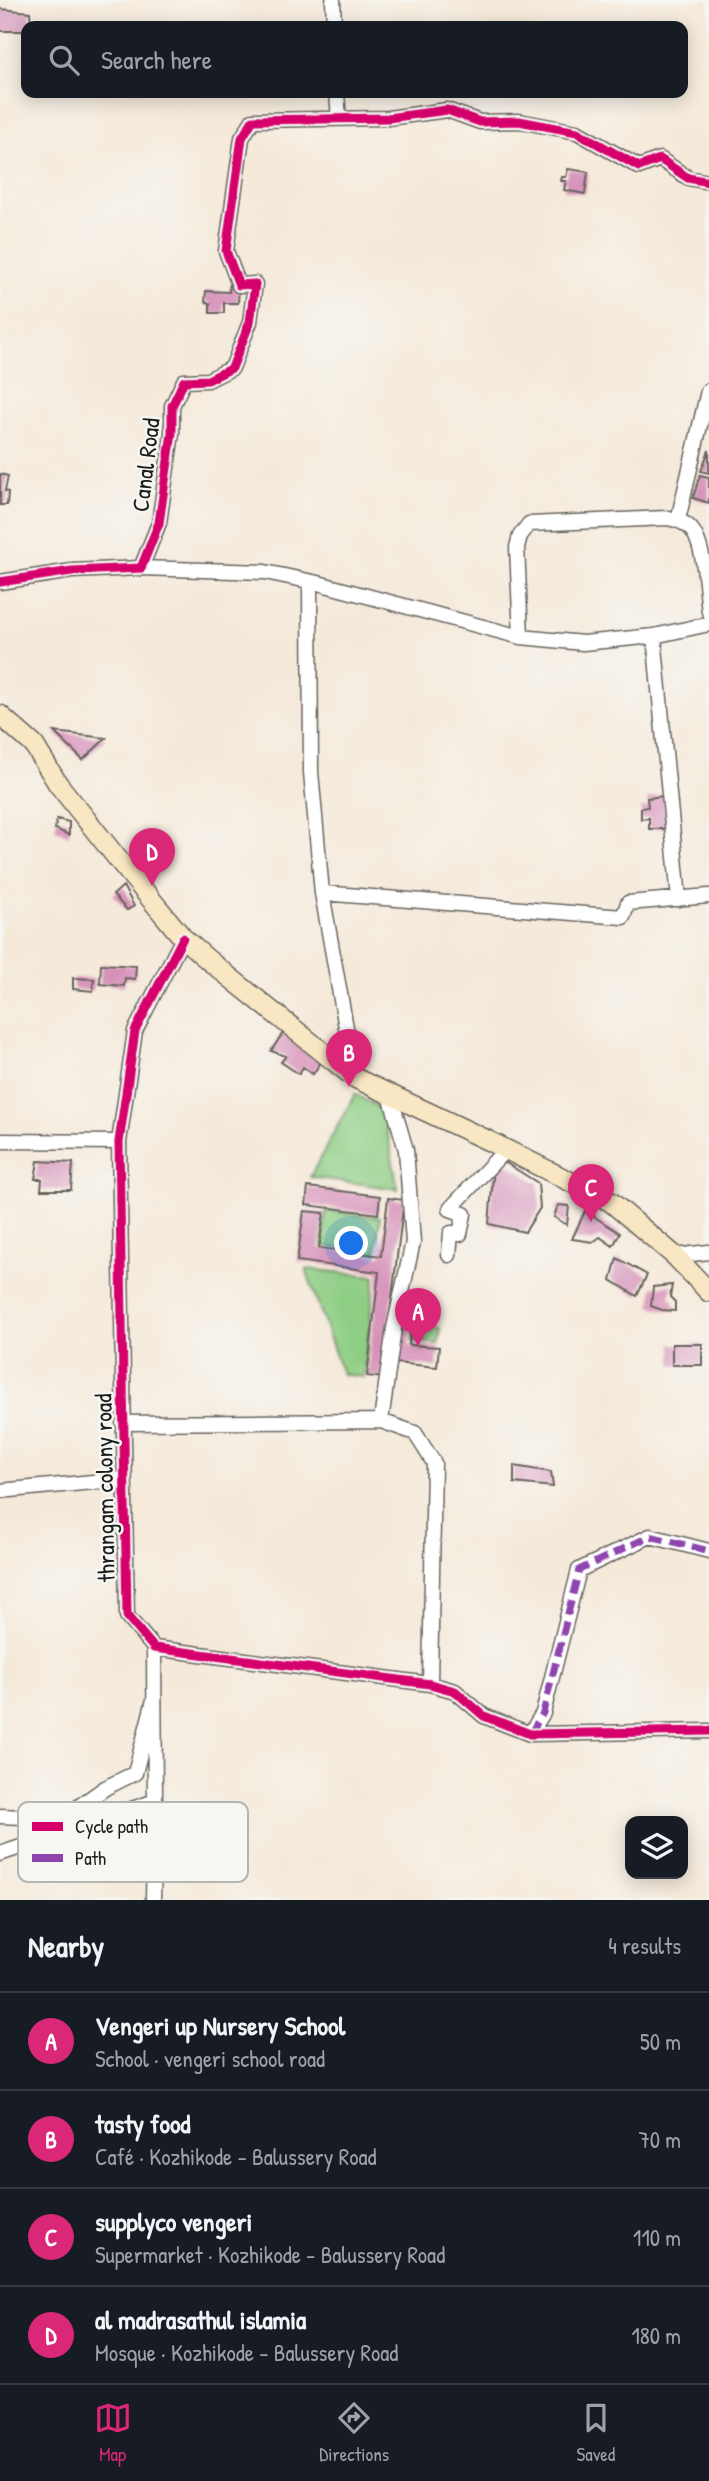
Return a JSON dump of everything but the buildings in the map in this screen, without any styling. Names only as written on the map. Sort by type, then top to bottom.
[{"type":"main road","points":[[0,715],[34,745],[58,784],[183,938],[355,1078],[611,1202],[675,1256],[709,1293]]},
{"type":"street","points":[[332,0],[334,21]]},
{"type":"street","points":[[337,98],[339,119],[388,118],[447,110],[480,122],[519,121],[577,132],[639,167],[660,159],[688,178],[709,182]]},
{"type":"street","name":"Canal Road","points":[[141,568],[159,523],[170,454],[172,406],[184,381],[208,380],[232,368],[250,322],[255,284],[239,285],[226,251],[242,138],[253,120],[339,119]]},
{"type":"street","points":[[678,520],[708,391]]},
{"type":"street","points":[[521,637],[517,547],[520,536],[529,524],[667,518],[678,520],[688,525],[698,537],[709,612]]},
{"type":"street","points":[[0,582],[72,571],[141,568],[265,572],[521,637],[583,643],[653,636],[709,624]]},
{"type":"street","points":[[310,582],[311,772],[322,893],[355,1078]]},
{"type":"street","points":[[653,636],[679,898]]},
{"type":"street","points":[[322,893],[623,917],[628,902],[709,896]]},
{"type":"street","name":"thrangam colony road","points":[[154,1648],[127,1616],[119,1142],[135,1031],[183,938]]},
{"type":"street","points":[[381,1421],[394,1328],[413,1241],[406,1150],[390,1095]]},
{"type":"street","points":[[0,1141],[119,1142]]},
{"type":"street","points":[[449,1255],[451,1233],[460,1234],[464,1213],[450,1209],[506,1149]]},
{"type":"street","points":[[675,1256],[709,1252]]},
{"type":"street","points":[[123,1423],[381,1421],[415,1433],[434,1464],[430,1684]]},
{"type":"street","points":[[0,1491],[124,1479]]},
{"type":"street","points":[[530,1734],[543,1713],[579,1570],[650,1536],[709,1551]]},
{"type":"street","points":[[152,1802],[155,1801],[154,1648],[430,1684],[455,1691],[484,1716],[530,1734],[709,1731]]},
{"type":"street","points":[[86,1802],[135,1773],[154,1700]]},
{"type":"street","points":[[0,1816],[18,1817]]},
{"type":"street","points":[[0,1854],[18,1848]]},
{"type":"street","points":[[153,1882],[153,1900]]},
{"type":"green space","points":[[355,1094],[383,1110],[398,1189],[310,1177]]},
{"type":"green space","points":[[326,1211],[380,1217],[376,1253],[322,1246]]},
{"type":"green space","points":[[306,1269],[375,1276],[364,1377],[342,1374]]},
{"type":"green space","points":[[415,1326],[440,1328],[438,1344],[413,1341]]},
{"type":"marked path","points":[[530,1734],[543,1713],[579,1570],[650,1536],[709,1551]]},
{"type":"cycle path","points":[[0,582],[72,571],[141,568],[159,523],[172,433],[172,406],[184,381],[208,380],[232,368],[250,322],[255,284],[239,285],[226,251],[242,138],[253,120],[388,118],[447,110],[480,122],[519,121],[577,132],[639,167],[660,159],[688,178],[709,182]]},
{"type":"cycle path","points":[[183,938],[135,1031],[119,1142],[127,1616],[154,1648],[430,1684],[455,1691],[484,1716],[530,1734],[709,1731]]},
{"type":"place","name":"al madrasathul islamia","points":[[152,886]]},
{"type":"place","name":"tasty food","points":[[349,1087]]},
{"type":"place","name":"supplyco vengeri","points":[[591,1222]]},
{"type":"place","name":"Vengeri up Nursery School","points":[[418,1346]]}]
